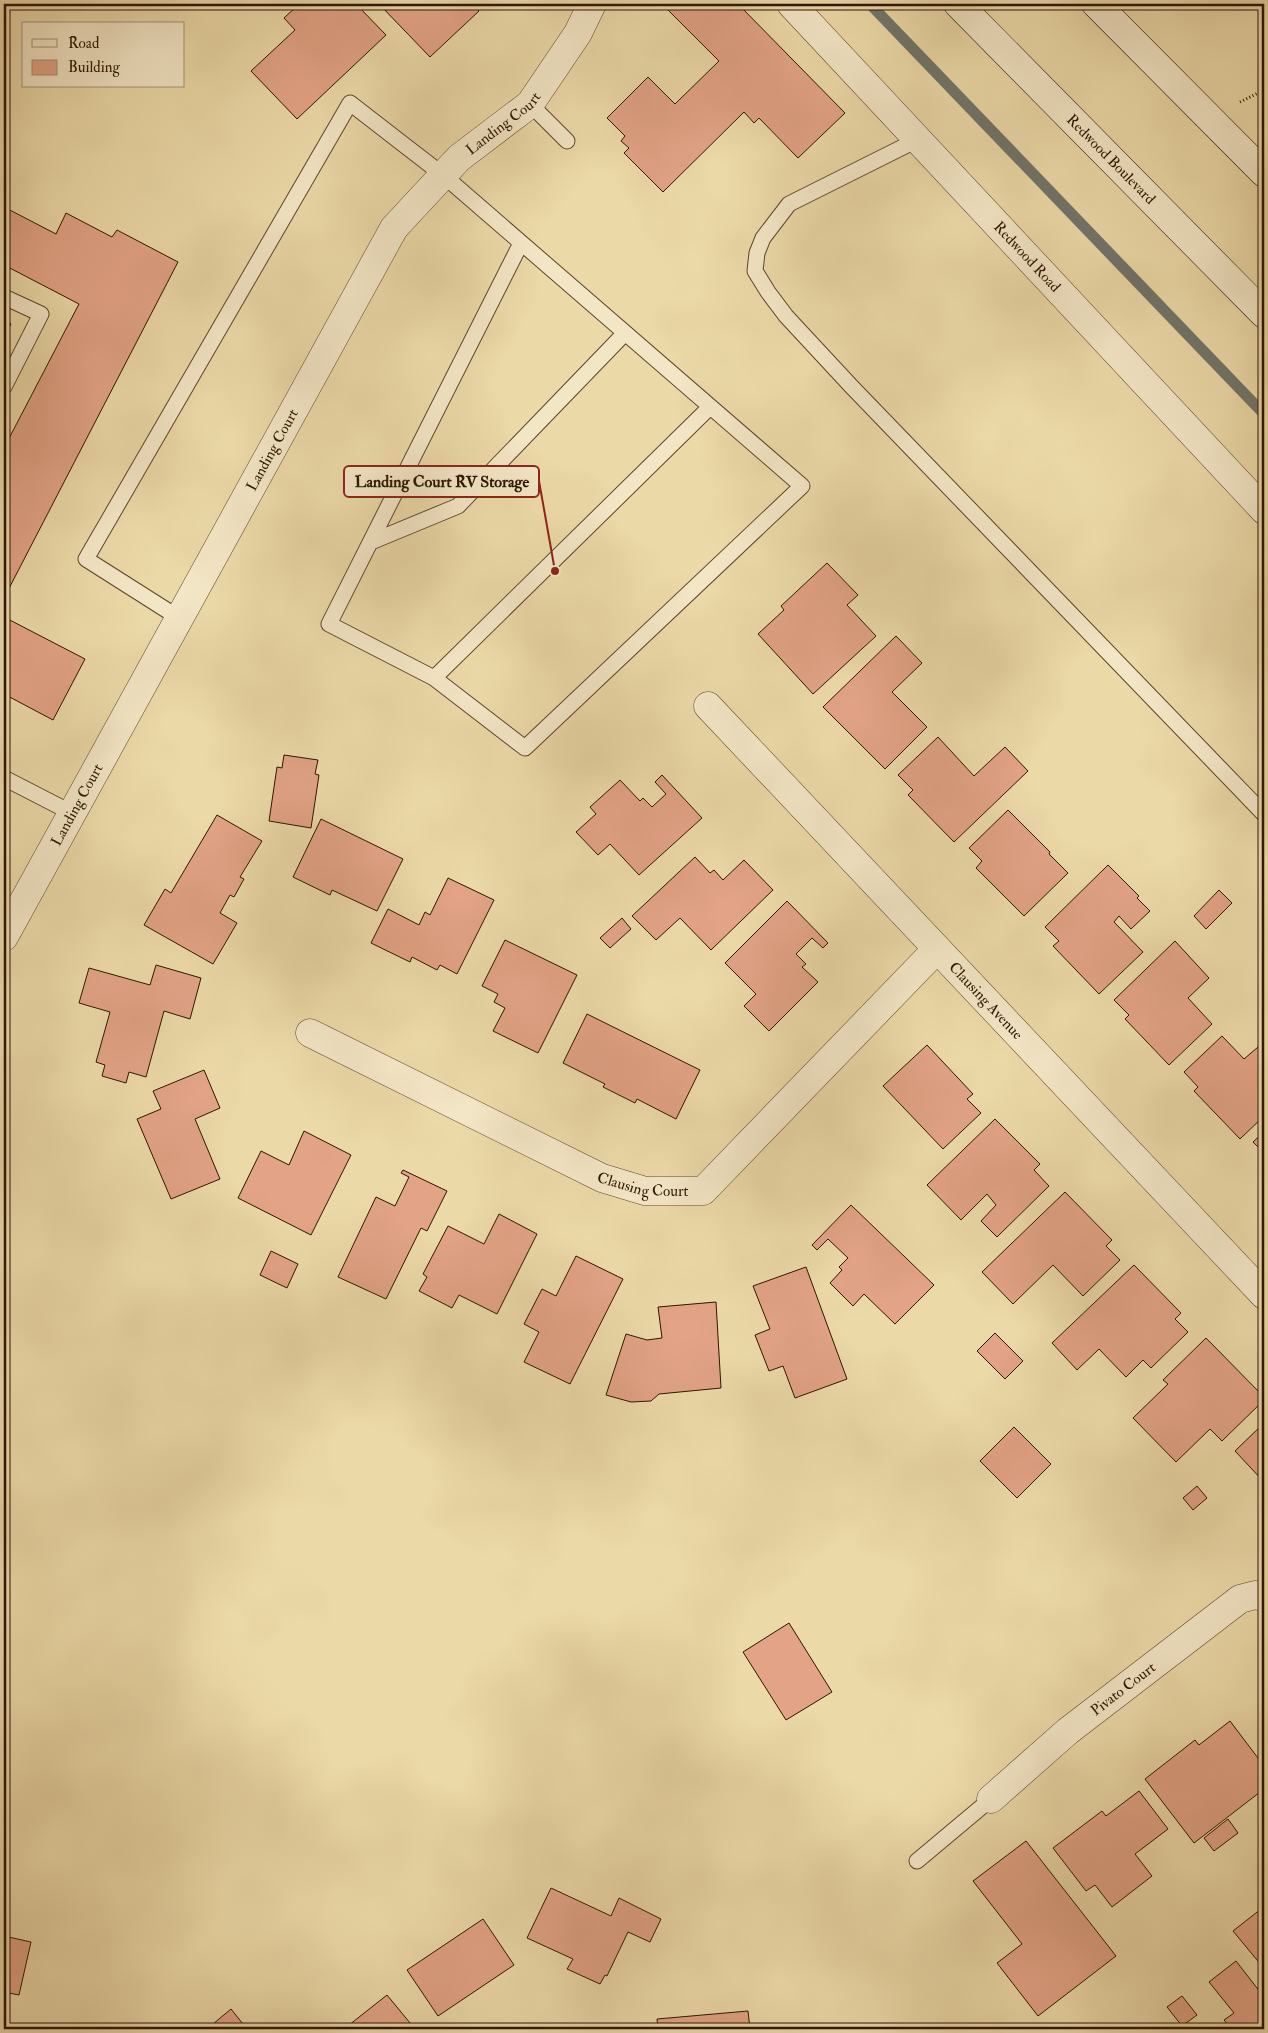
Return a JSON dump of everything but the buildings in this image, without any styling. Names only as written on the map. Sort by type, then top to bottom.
[{"type":"street","name":"Landing Court","points":[[4,938],[394,228],[459,158],[530,104],[578,33],[592,4]]},
{"type":"street","name":"Redwood Road","points":[[791,4],[1264,510]]},
{"type":"street","name":"Redwood Boulevard","points":[[958,4],[1264,314]]},
{"type":"street","points":[[1096,4],[1264,173]]},
{"type":"street","name":"Clausing Avenue","points":[[708,706],[1264,1295]]},
{"type":"street","name":"Clausing Court","points":[[310,1033],[602,1178],[645,1191],[703,1191],[937,949]]},
{"type":"street","name":"Pivato Court","points":[[990,1799],[1068,1731],[1240,1599],[1255,1596],[1264,1597]]},
{"type":"lane","points":[[179,618],[86,558],[350,103],[443,175],[802,486],[525,748],[434,678],[329,624],[521,243]]},
{"type":"lane","points":[[530,104],[567,141]]},
{"type":"lane","points":[[917,140],[789,204],[762,238],[757,253],[755,271],[786,316],[851,386],[1264,814]]},
{"type":"lane","points":[[4,297],[40,314],[4,387]]},
{"type":"lane","points":[[371,542],[458,506],[625,333]]},
{"type":"lane","points":[[434,678],[710,407]]},
{"type":"lane","points":[[4,778],[72,813]]},
{"type":"lane","points":[[917,1861],[990,1799]]},
{"type":"waterway","points":[[870,4],[1264,414]]},
{"type":"place","name":"Landing Court RV Storage","points":[[555,571]]}]
